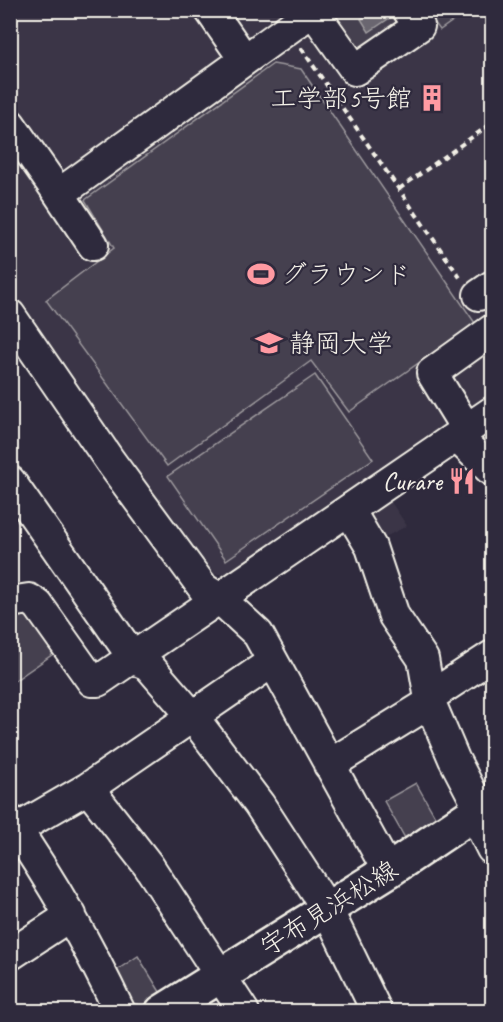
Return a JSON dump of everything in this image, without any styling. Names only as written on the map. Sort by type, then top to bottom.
[{"type":"main road","name":"宇布見浜松線","points":[[162,1011],[222,976],[388,871],[482,808]]},
{"type":"street","points":[[210,10],[244,60]]},
{"type":"street","points":[[59,194],[287,28],[314,11],[355,70],[419,27],[408,10]]},
{"type":"street","points":[[10,124],[93,245]]},
{"type":"street","points":[[14,327],[204,589],[220,599],[258,634],[388,871]]},
{"type":"street","points":[[491,470],[462,434],[432,373],[492,330]]},
{"type":"street","points":[[10,602],[29,599],[38,605],[92,681],[103,679],[492,412]]},
{"type":"street","points":[[10,481],[134,659],[148,665],[193,717],[259,804],[327,909],[377,1011]]},
{"type":"street","points":[[349,510],[371,547],[394,616],[423,659],[431,699],[454,759],[482,808],[492,849]]},
{"type":"street","points":[[329,765],[431,699],[492,656]]},
{"type":"street","points":[[120,1011],[71,915],[13,828],[88,788],[272,662]]},
{"type":"street","points":[[88,788],[148,865],[244,1011]]},
{"type":"street","points":[[10,955],[71,915]]},
{"type":"path","points":[[287,28],[399,189],[480,290]]},
{"type":"path","points":[[399,189],[492,123]]},
{"type":"shaded area","points":[[401,10],[410,23],[357,60],[330,20],[344,11]]},
{"type":"shaded area","name":"静岡大学","points":[[10,11],[492,11],[492,395],[235,573],[206,575],[11,291]]},
{"type":"shaded area","points":[[374,11],[387,11],[391,17],[369,32],[361,19]]},
{"type":"shaded area","points":[[426,11],[467,11],[440,30]]},
{"type":"shaded area","name":"グラウンド","points":[[273,64],[301,69],[475,323],[349,412],[311,361],[167,466],[46,300],[114,248],[85,200]]},
{"type":"shaded area","points":[[315,375],[373,459],[226,560],[168,476]]},
{"type":"shaded area","points":[[387,496],[407,526],[383,538],[367,511]]},
{"type":"shaded area","points":[[28,613],[56,652],[11,683],[11,615]]},
{"type":"shaded area","points":[[416,783],[441,827],[409,845],[384,801]]},
{"type":"shaded area","points":[[138,956],[162,995],[144,1006],[132,1003],[114,972]]},
{"type":"place","name":"工学部5号館","points":[[432,98]]},
{"type":"place","name":"グラウンド","points":[[261,274]]},
{"type":"place","name":"静岡大学","points":[[269,343]]},
{"type":"place","name":"Curare","points":[[462,481]]}]
